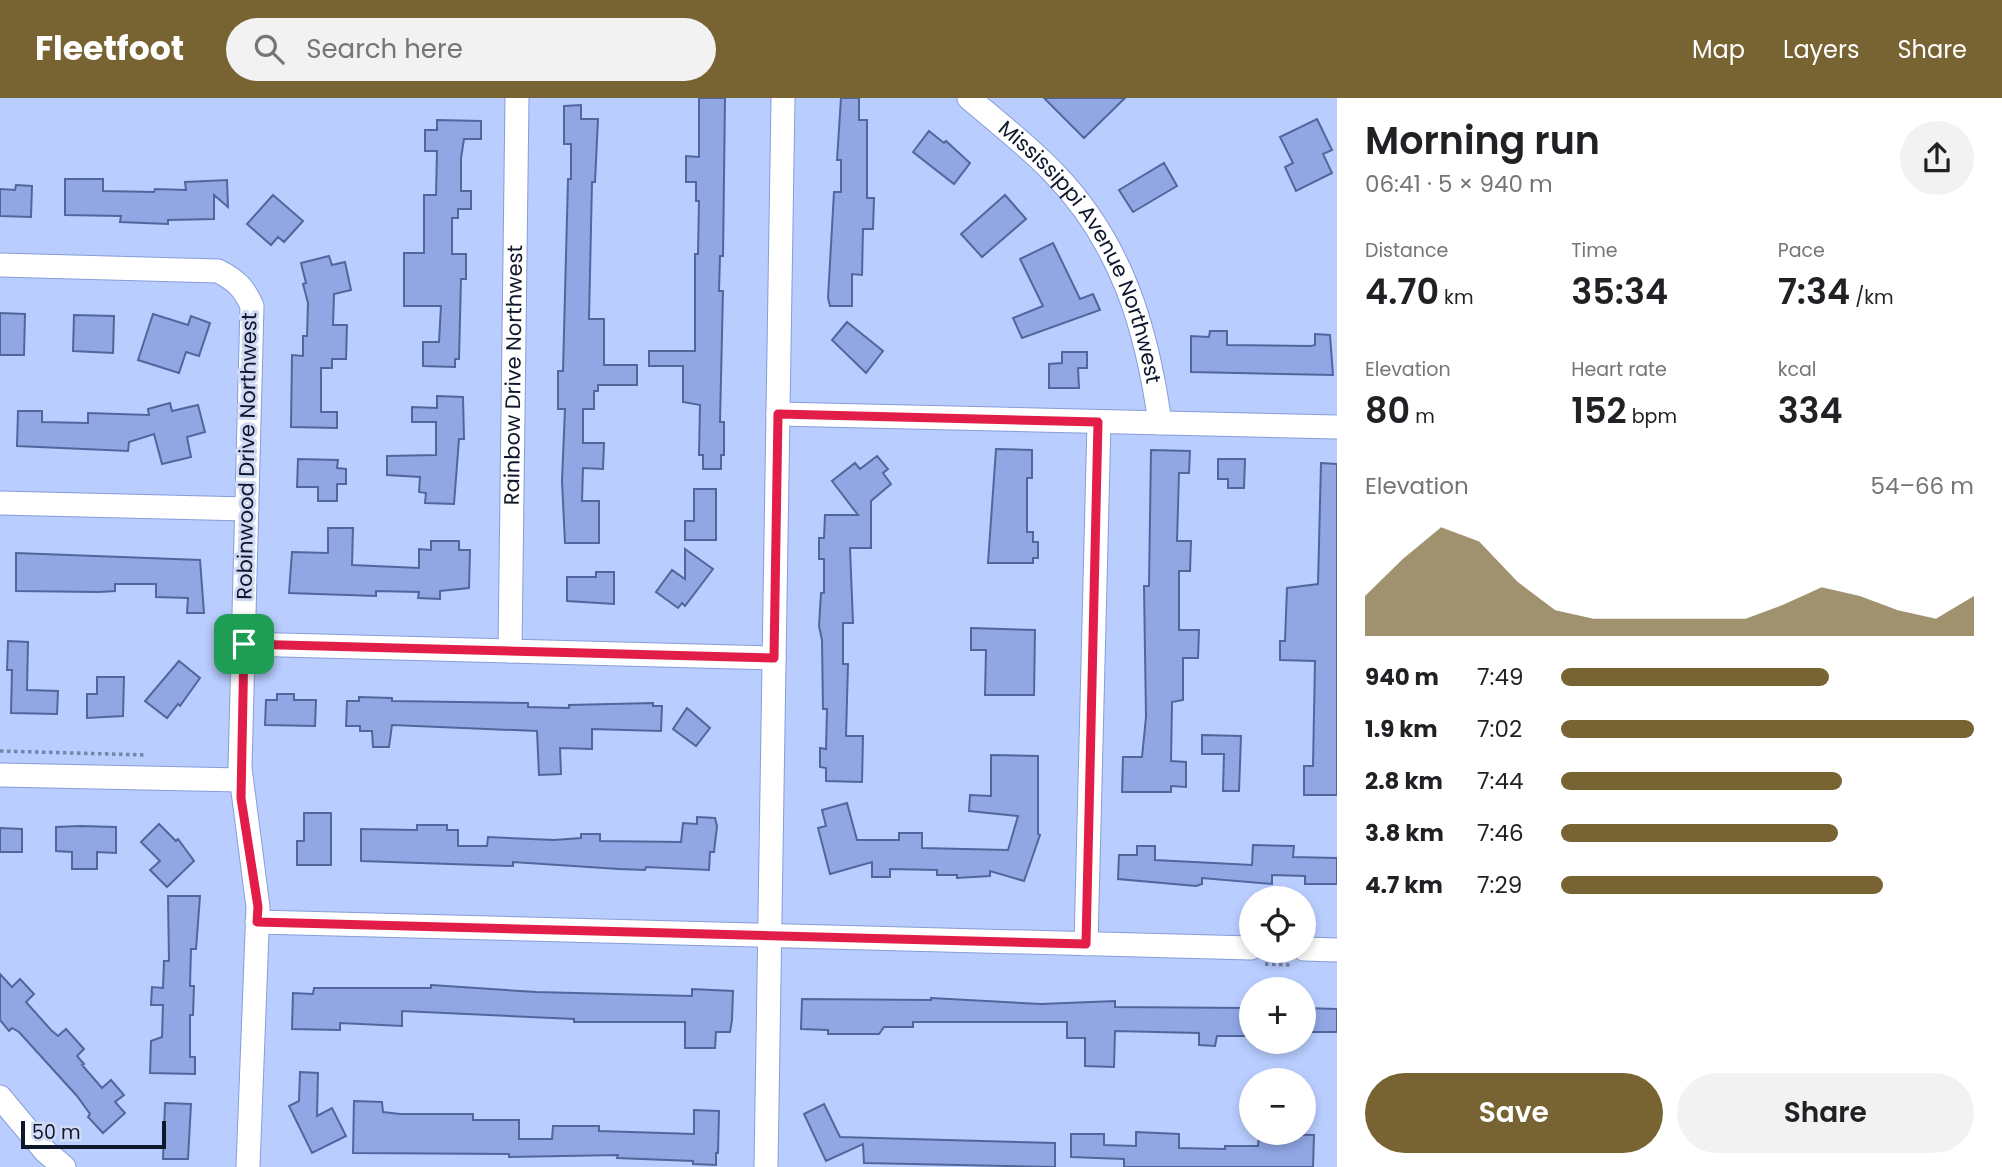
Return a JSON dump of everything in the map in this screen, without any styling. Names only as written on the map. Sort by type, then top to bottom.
[{"type":"street","name":"Rainbow Drive Northwest","points":[[510,651],[517,98]]},
{"type":"street","points":[[766,1167],[783,98]]},
{"type":"street","name":"Mississippi Avenue Northwest","points":[[969,98],[1053,172],[1102,234],[1130,290],[1143,328],[1160,423]]},
{"type":"street","name":"Robinwood Drive Northwest","points":[[0,265],[209,270],[233,278],[245,290],[252,306],[241,780],[258,907],[248,1167]]},
{"type":"street","points":[[778,414],[1337,428]]},
{"type":"street","points":[[1086,944],[1098,422]]},
{"type":"street","points":[[0,503],[247,509]]},
{"type":"street","points":[[244,644],[774,658]]},
{"type":"street","points":[[0,775],[241,780]]},
{"type":"street","points":[[257,922],[1239,948]]},
{"type":"street","points":[[1316,949],[1337,950]]},
{"type":"street","points":[[0,1097],[45,1151],[64,1167]]},
{"type":"path","points":[[0,751],[160,755]]},
{"type":"building","points":[[699,98],[725,98],[723,256],[720,256],[719,291],[723,291],[720,422],[724,422],[724,455],[721,455],[721,469],[703,469],[703,455],[699,455],[700,405],[683,402],[683,366],[649,366],[649,351],[695,351],[695,254],[698,254],[699,201],[696,201],[696,182],[686,182],[686,156],[699,157]]},
{"type":"building","points":[[841,98],[859,98],[859,120],[867,120],[867,198],[874,198],[873,229],[863,229],[862,275],[852,274],[852,306],[830,306],[828,298],[834,192],[841,192],[841,160],[837,160]]},
{"type":"building","points":[[1044,98],[1125,98],[1084,138]]},
{"type":"building","points":[[581,105],[581,119],[598,119],[595,182],[592,182],[589,319],[604,319],[604,365],[637,365],[637,385],[598,385],[598,391],[594,391],[594,409],[583,409],[583,443],[604,443],[603,469],[583,468],[582,501],[599,501],[599,543],[565,543],[562,481],[565,409],[558,409],[558,371],[563,371],[568,179],[571,179],[571,144],[564,144],[564,106]]},
{"type":"building","points":[[1317,119],[1332,150],[1323,154],[1332,173],[1296,191],[1285,167],[1293,163],[1280,137]]},
{"type":"building","points":[[437,120],[481,121],[481,139],[464,139],[461,158],[461,191],[471,191],[471,209],[458,209],[458,218],[452,218],[452,254],[466,254],[466,279],[461,279],[459,359],[455,359],[455,367],[423,366],[423,342],[439,342],[441,306],[404,306],[404,253],[424,253],[424,195],[436,195],[437,151],[425,151],[425,130],[437,130]]},
{"type":"building","points":[[929,131],[944,143],[946,141],[970,163],[954,184],[913,152]]},
{"type":"building","points":[[1164,163],[1177,186],[1133,212],[1119,190]]},
{"type":"building","points":[[65,179],[103,179],[103,191],[154,192],[155,189],[186,190],[185,182],[227,180],[228,207],[214,195],[214,219],[168,220],[168,224],[120,222],[121,216],[65,215]]},
{"type":"building","points":[[16,185],[32,186],[31,217],[0,216],[0,189],[15,190]]},
{"type":"building","points":[[273,195],[303,221],[284,242],[278,237],[271,245],[247,224]]},
{"type":"building","points":[[1005,195],[1026,219],[982,257],[961,234]]},
{"type":"building","points":[[1053,243],[1080,299],[1093,294],[1100,310],[1022,338],[1013,318],[1043,306],[1020,259]]},
{"type":"building","points":[[329,256],[332,265],[345,262],[351,290],[334,294],[333,325],[347,325],[346,359],[332,359],[332,368],[321,368],[321,412],[337,412],[337,428],[291,427],[292,355],[303,356],[303,336],[307,336],[308,303],[301,263]]},
{"type":"building","points":[[0,313],[25,314],[24,355],[0,355]]},
{"type":"building","points":[[153,314],[188,325],[191,316],[210,323],[199,356],[186,352],[179,373],[138,360]]},
{"type":"building","points":[[74,315],[114,316],[113,353],[73,351]]},
{"type":"building","points":[[847,322],[883,351],[866,373],[832,340]]},
{"type":"building","points":[[1210,331],[1227,331],[1227,345],[1311,346],[1315,345],[1315,334],[1330,335],[1333,375],[1191,372],[1191,336],[1209,337]]},
{"type":"building","points":[[1062,352],[1087,352],[1087,368],[1078,368],[1079,388],[1049,388],[1049,364],[1062,363]]},
{"type":"building","points":[[437,396],[463,397],[464,439],[459,439],[454,504],[425,503],[426,493],[419,492],[420,477],[387,475],[387,456],[436,455],[436,422],[412,422],[412,407],[437,408]]},
{"type":"building","points":[[170,403],[172,411],[198,405],[205,432],[187,437],[191,457],[162,464],[154,434],[129,442],[128,451],[17,446],[18,411],[42,411],[42,422],[88,423],[88,413],[149,415],[148,409]]},
{"type":"building","points":[[996,449],[1032,450],[1032,478],[1027,478],[1027,532],[1033,532],[1033,542],[1038,542],[1038,558],[1033,558],[1033,563],[988,563]]},
{"type":"building","points":[[1151,450],[1190,451],[1189,473],[1179,473],[1177,541],[1191,541],[1190,571],[1179,571],[1179,630],[1199,630],[1198,658],[1183,658],[1183,700],[1172,702],[1171,761],[1186,762],[1186,787],[1171,786],[1171,792],[1122,792],[1123,757],[1142,757],[1146,717],[1144,586],[1149,586]]},
{"type":"building","points":[[877,456],[888,469],[883,473],[891,484],[871,501],[871,548],[850,548],[853,623],[843,623],[843,664],[848,664],[846,736],[863,736],[862,782],[826,781],[826,768],[820,767],[820,748],[826,749],[827,709],[823,709],[822,640],[819,626],[821,593],[824,593],[824,559],[819,559],[819,538],[824,538],[825,515],[858,515],[832,481],[855,463],[860,469]]},
{"type":"building","points":[[298,459],[338,460],[337,468],[346,469],[346,484],[337,484],[337,501],[318,501],[318,487],[297,487]]},
{"type":"building","points":[[1218,459],[1245,459],[1244,488],[1228,488],[1228,479],[1218,479]]},
{"type":"building","points":[[1321,463],[1337,464],[1337,795],[1304,795],[1304,766],[1313,766],[1315,661],[1280,660],[1280,641],[1285,641],[1287,588],[1318,584]]},
{"type":"building","points":[[694,489],[716,489],[716,540],[685,540],[685,521],[694,521]]},
{"type":"building","points":[[328,528],[353,528],[352,565],[419,568],[419,549],[431,550],[431,541],[459,541],[459,550],[470,550],[469,588],[440,591],[440,599],[418,598],[419,592],[376,591],[376,596],[289,593],[292,552],[328,553]]},
{"type":"building","points":[[685,549],[713,569],[685,606],[682,603],[678,608],[656,592],[672,570],[685,579]]},
{"type":"building","points":[[16,553],[200,560],[204,613],[187,613],[188,598],[156,597],[156,584],[115,584],[115,591],[99,592],[16,591]]},
{"type":"building","points":[[596,572],[614,572],[614,604],[567,601],[567,577],[596,577]]},
{"type":"building","points":[[971,628],[1035,630],[1034,695],[985,695],[986,650],[971,650]]},
{"type":"building","points":[[8,641],[28,642],[27,690],[58,691],[57,714],[11,713],[12,670],[7,670]]},
{"type":"building","points":[[179,661],[200,678],[180,706],[178,704],[167,718],[145,701]]},
{"type":"building","points":[[97,677],[124,677],[123,716],[87,718],[87,694],[97,694]]},
{"type":"building","points":[[277,694],[294,694],[294,700],[316,700],[315,726],[265,725],[266,700],[277,700]]},
{"type":"building","points":[[359,697],[392,698],[392,701],[528,703],[528,707],[569,708],[569,705],[653,703],[653,706],[662,706],[661,731],[592,729],[592,749],[560,748],[561,774],[539,775],[537,731],[392,725],[389,747],[373,747],[372,731],[360,731],[360,726],[346,726],[347,701],[359,701]]},
{"type":"building","points":[[687,708],[710,728],[696,746],[673,729]]},
{"type":"building","points":[[1202,735],[1241,736],[1239,791],[1223,791],[1224,754],[1202,754]]},
{"type":"building","points":[[991,755],[1038,756],[1040,835],[1024,881],[990,871],[990,876],[957,878],[957,875],[937,875],[937,870],[890,869],[890,877],[872,877],[872,862],[830,874],[818,828],[826,826],[822,810],[847,803],[857,840],[899,840],[899,833],[922,833],[922,848],[1008,850],[1018,816],[969,811],[970,795],[991,796]]},
{"type":"building","points":[[304,813],[331,813],[331,865],[297,865],[297,841],[304,841]]},
{"type":"building","points":[[697,817],[715,818],[717,826],[714,852],[710,852],[709,870],[646,867],[645,870],[619,869],[513,862],[513,866],[361,861],[361,829],[417,830],[417,825],[447,825],[447,830],[458,830],[458,846],[487,846],[488,837],[554,840],[581,838],[581,834],[600,834],[600,841],[681,842],[683,823],[697,824]]},
{"type":"building","points":[[159,824],[176,841],[178,839],[194,861],[167,887],[150,870],[160,861],[141,842]]},
{"type":"building","points":[[56,827],[116,827],[116,853],[97,852],[97,869],[72,869],[72,852],[56,851]]},
{"type":"building","points":[[0,828],[22,829],[22,852],[0,852]]},
{"type":"building","points":[[1253,845],[1294,846],[1293,857],[1337,858],[1337,884],[1305,884],[1305,876],[1272,875],[1272,884],[1202,878],[1202,884],[1196,886],[1118,879],[1119,855],[1137,855],[1137,846],[1155,846],[1155,860],[1252,865]]},
{"type":"building","points":[[168,896],[200,896],[196,949],[191,949],[190,986],[194,986],[193,1015],[190,1015],[190,1057],[195,1057],[195,1074],[150,1073],[151,1041],[162,1037],[163,1005],[151,1005],[152,987],[163,988],[164,961],[169,961]]},
{"type":"building","points":[[0,974],[12,987],[20,979],[34,994],[26,1002],[51,1030],[58,1036],[66,1029],[84,1049],[77,1056],[102,1088],[111,1080],[124,1095],[115,1102],[125,1113],[103,1133],[88,1117],[90,1114],[77,1096],[19,1032],[12,1028],[9,1031],[0,1020]]},
{"type":"building","points":[[431,985],[536,992],[692,996],[692,989],[733,991],[732,1020],[730,1032],[716,1032],[715,1048],[685,1048],[685,1022],[574,1022],[574,1019],[402,1011],[402,1026],[340,1023],[340,1030],[292,1029],[293,993],[313,994],[314,988],[431,988]]},
{"type":"building","points":[[802,999],[1041,1004],[1115,1001],[1115,1007],[1239,1008],[1239,1036],[1217,1036],[1215,1046],[1199,1045],[1199,1033],[1115,1031],[1114,1067],[1085,1066],[1085,1038],[1067,1038],[1067,1022],[913,1022],[913,1027],[884,1027],[879,1034],[828,1034],[828,1030],[801,1029]]},
{"type":"building","points":[[1316,1008],[1337,1009],[1337,1032],[1316,1032]]},
{"type":"building","points":[[300,1072],[318,1073],[317,1116],[332,1108],[346,1136],[312,1153],[289,1106],[299,1101]]},
{"type":"building","points":[[354,1101],[382,1102],[383,1112],[400,1114],[473,1114],[473,1120],[519,1120],[519,1139],[552,1139],[553,1126],[599,1126],[599,1131],[694,1134],[694,1110],[719,1111],[718,1153],[716,1165],[693,1164],[693,1161],[617,1158],[618,1155],[509,1157],[509,1154],[353,1153]]},
{"type":"building","points":[[165,1103],[191,1104],[188,1159],[163,1159]]},
{"type":"building","points":[[824,1104],[840,1137],[1055,1143],[1055,1167],[864,1163],[863,1144],[826,1161],[804,1114]]},
{"type":"building","points":[[1136,1132],[1179,1134],[1179,1148],[1314,1145],[1313,1167],[1124,1167],[1124,1159],[1071,1157],[1071,1134],[1104,1134],[1104,1145],[1136,1146]]},
{"type":"route","points":[[778,414],[1098,422],[1086,944],[257,922],[258,907],[241,798],[244,644],[774,658],[778,414]]}]
